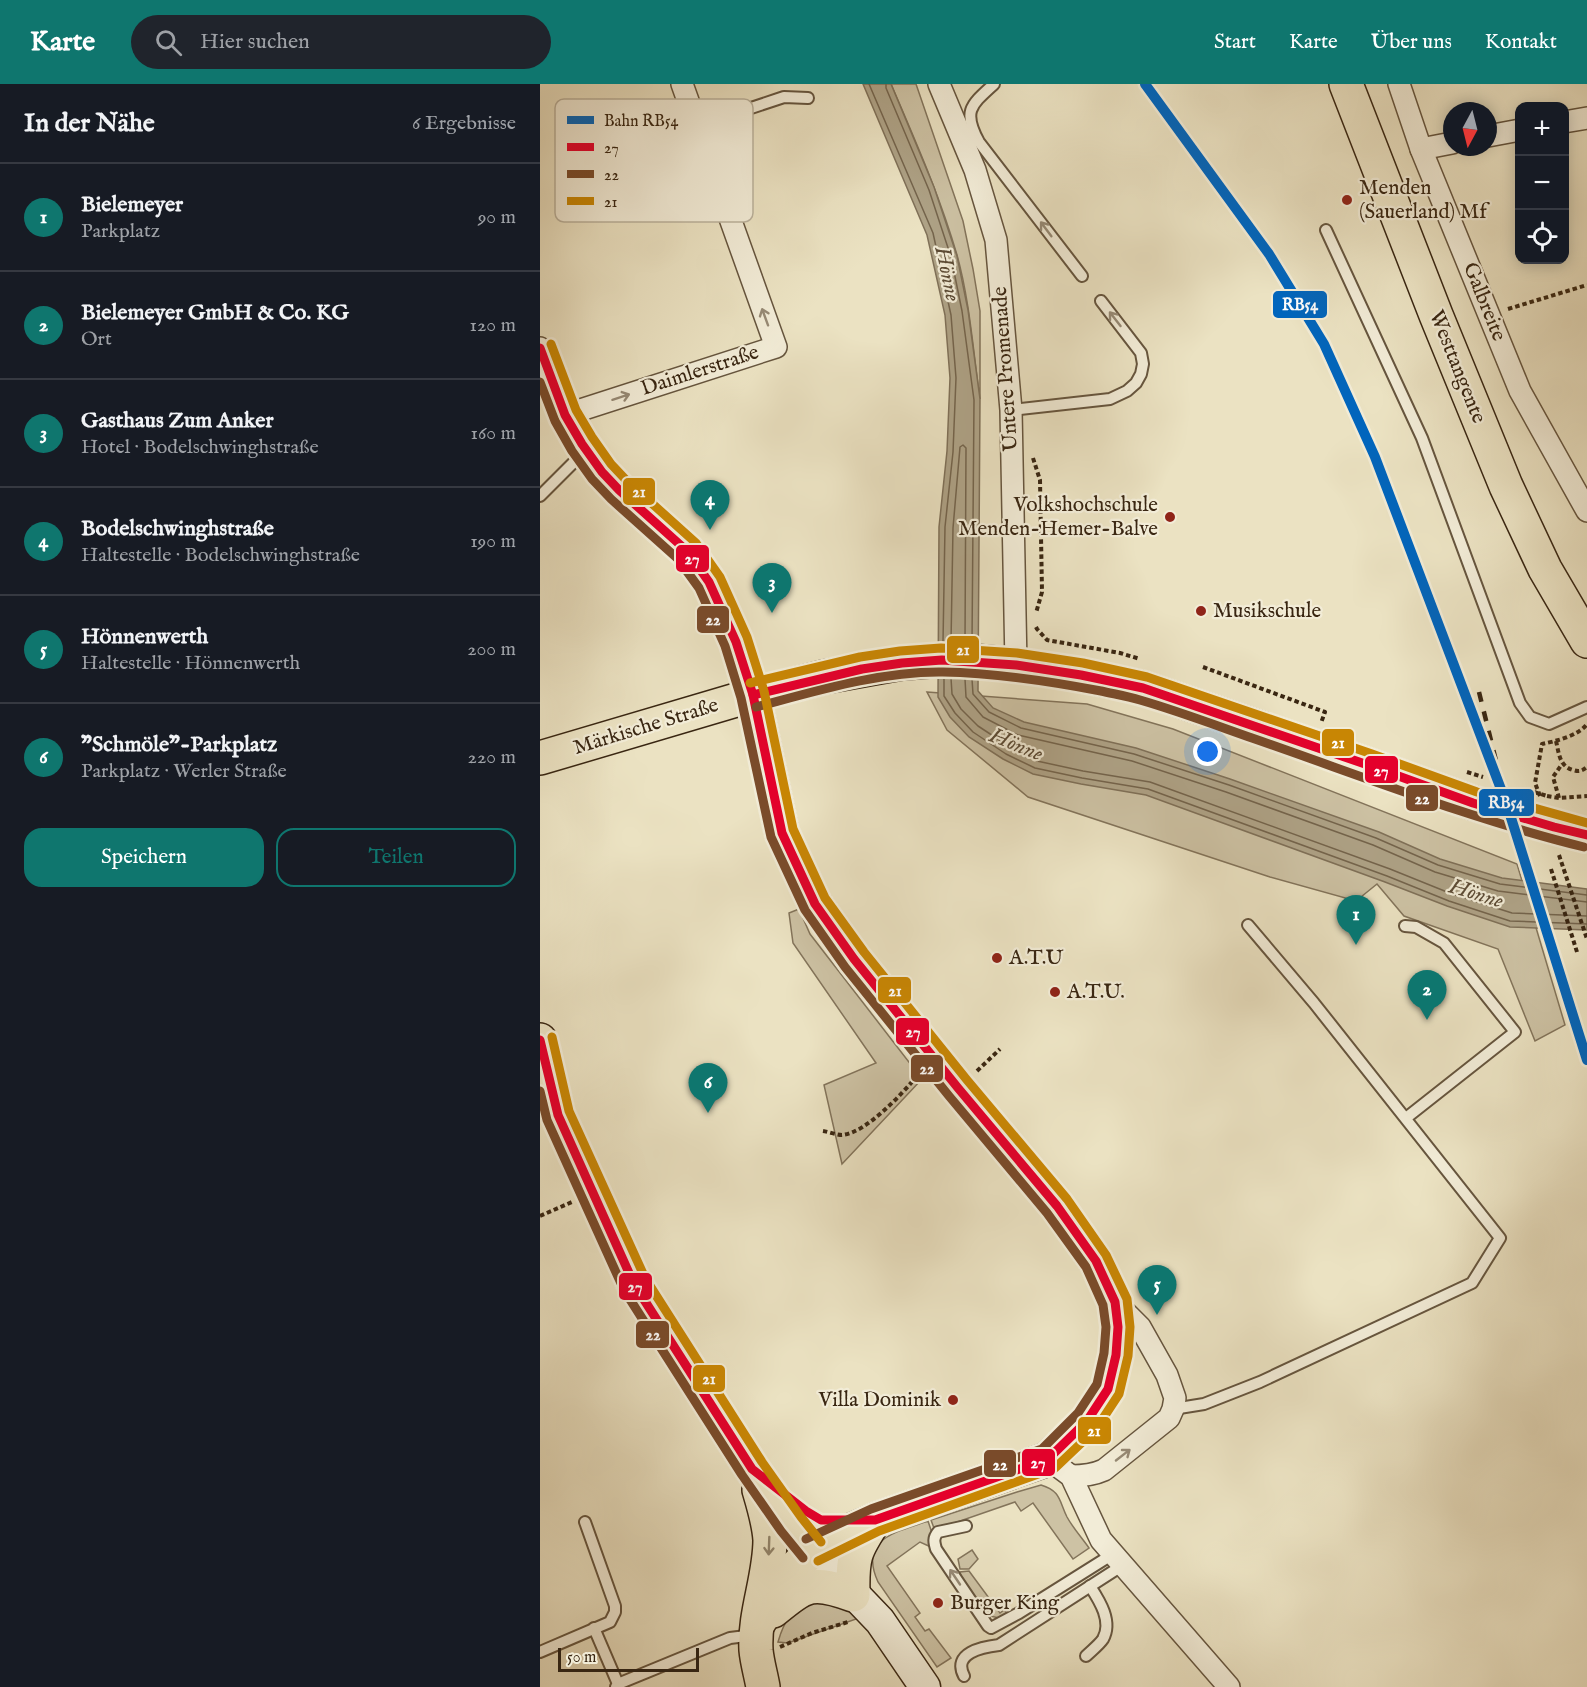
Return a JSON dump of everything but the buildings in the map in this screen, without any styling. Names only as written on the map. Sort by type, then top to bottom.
[{"type":"main road","name":"Westtangente","points":[[1346,84],[1436,315],[1506,486],[1545,569],[1587,641]]},
{"type":"main road","name":"Märkische Straße","points":[[540,758],[753,695],[824,677],[902,663],[942,660],[1008,664],[1081,675],[1143,688],[1358,761],[1473,803],[1557,813],[1587,835]]},
{"type":"main road","points":[[753,695],[782,833],[815,904],[854,959],[1057,1206],[1096,1261],[1115,1302],[1118,1327],[1116,1355],[1108,1389],[1059,1468],[875,1520],[812,1550],[790,1573],[759,1651]]},
{"type":"main road","points":[[540,1040],[558,1115],[634,1284],[790,1524],[880,1621],[925,1687]]},
{"type":"main road","points":[[752,1468],[806,1511],[821,1520],[875,1520]]},
{"type":"main road","points":[[752,1468],[767,1517],[770,1542],[759,1651]]},
{"type":"main road","points":[[863,1604],[853,1570],[856,1551],[875,1520]]},
{"type":"main road","points":[[759,1651],[797,1591],[816,1585],[832,1587],[863,1604]]},
{"type":"street","name":"Daimlerstraße","points":[[682,84],[687,99]]},
{"type":"street","name":"Untere Promenade","points":[[939,84],[975,170],[996,240],[1011,410],[1008,664]]},
{"type":"street","name":"Galbreite","points":[[1399,84],[1421,149],[1520,391],[1587,511]]},
{"type":"street","points":[[1569,121],[1587,118]]},
{"type":"street","points":[[1497,134],[1515,131]]},
{"type":"street","points":[[1421,149],[1443,145]]},
{"type":"street","name":"Daimlerstraße","points":[[565,415],[776,347],[731,222]]},
{"type":"street","points":[[540,348],[565,415],[586,450],[619,490],[687,551],[709,582],[736,642],[753,695]]},
{"type":"street","points":[[1059,1468],[1084,1476],[1104,1470],[1169,1418],[1173,1409],[1174,1398],[1167,1375],[1140,1327],[1115,1302]]},
{"type":"street","points":[[1059,1468],[1101,1540],[1229,1687]]},
{"type":"lane","points":[[994,84],[978,98],[971,109],[970,117],[974,132],[979,142],[1082,276]]},
{"type":"lane","points":[[753,107],[784,97],[808,98]]},
{"type":"lane","points":[[1326,230],[1422,438],[1520,704],[1530,717],[1549,724],[1587,707]]},
{"type":"lane","points":[[1011,410],[1110,399],[1128,391],[1136,383],[1143,364],[1141,353],[1101,301]]},
{"type":"lane","points":[[540,496],[586,450]]},
{"type":"lane","points":[[1173,1409],[1204,1404],[1260,1382],[1473,1283],[1500,1238],[1314,1003],[1248,926]]},
{"type":"lane","points":[[1405,926],[1416,927],[1444,943],[1515,1032],[1406,1118]]},
{"type":"lane","points":[[540,1652],[610,1622],[615,1612],[585,1522]]},
{"type":"lane","points":[[966,1526],[938,1532],[934,1544],[991,1628],[1118,1559]]},
{"type":"lane","points":[[963,1676],[960,1670],[967,1655],[976,1649],[999,1645],[1090,1586],[1118,1559]]},
{"type":"lane","points":[[1086,1656],[1103,1639],[1107,1626],[1100,1602],[1090,1586]]},
{"type":"lane","points":[[594,1628],[617,1686],[730,1638],[759,1651]]},
{"type":"path","points":[[1490,315],[1587,285]]},
{"type":"path","points":[[1203,668],[1325,712],[1321,723]]},
{"type":"path","points":[[1535,783],[1542,744],[1556,741],[1583,729],[1587,724]]},
{"type":"path","points":[[1556,741],[1562,764],[1568,769],[1578,771],[1587,767]]},
{"type":"path","points":[[1557,813],[1553,777],[1562,764]]},
{"type":"path","points":[[1546,796],[1557,813]]},
{"type":"path","points":[[1557,813],[1587,796]]},
{"type":"path","points":[[1551,869],[1577,952]]},
{"type":"path","points":[[1565,871],[1587,939]]},
{"type":"path","points":[[958,1088],[1000,1049]]},
{"type":"path","points":[[823,1131],[842,1135],[862,1129],[915,1079],[933,1057]]},
{"type":"path","points":[[540,1216],[593,1193]]},
{"type":"path","points":[[759,1651],[812,1633],[863,1604]]},
{"type":"shaded area","points":[[891,84],[916,84],[963,221],[980,311],[980,399],[968,309],[957,255],[935,190]]},
{"type":"shaded area","points":[[927,692],[1087,704],[1173,729],[1517,864],[1565,1025],[1535,1041],[1498,949],[1404,916],[1377,884],[1356,901],[1270,877],[1028,797],[947,730]]},
{"type":"shaded area","points":[[799,909],[810,934],[922,1079],[842,1164],[824,1085],[876,1063],[793,943],[789,913]]},
{"type":"shaded area","points":[[1041,1485],[1048,1487],[1056,1494],[1069,1521],[1089,1548],[1073,1559],[1033,1503],[1021,1511],[1015,1502],[935,1531],[931,1520]]},
{"type":"shaded area","points":[[928,1521],[932,1533],[931,1547],[920,1542],[887,1566],[920,1613],[915,1617],[925,1631],[929,1629],[951,1658],[937,1667],[878,1582],[873,1567],[873,1555],[877,1546],[884,1539]]},
{"type":"shaded area","points":[[972,1550],[978,1559],[969,1569],[960,1569],[958,1559]]},
{"type":"shaded area","points":[[969,1571],[1000,1613],[1004,1610],[1008,1614],[999,1618],[986,1615],[962,1581],[960,1572]]},
{"type":"shaded area","points":[[818,1598],[853,1612],[859,1618],[788,1643],[778,1642],[788,1619],[802,1607]]},
{"type":"water","name":"Hönne","points":[[863,84],[891,84],[934,187],[957,256],[968,310],[980,399],[978,691],[993,708],[1024,722],[1136,748],[1379,832],[1440,859],[1502,878],[1587,889],[1587,930],[1510,927],[1146,795],[1033,774],[1003,759],[969,737],[950,717],[938,697],[939,527],[947,451],[950,378],[945,315],[927,235]]},
{"type":"railway","points":[[1479,692],[1507,805]]},
{"type":"rail line","name":"RB54","points":[[1145,84],[1269,254],[1324,344],[1375,457],[1507,805],[1587,1060]]},
{"type":"transit line","name":"21","points":[[551,344],[576,410],[611,464],[696,543],[720,577],[747,637],[764,691],[793,829],[825,898],[864,952],[1067,1199],[1106,1255],[1127,1299],[1130,1327],[1128,1356],[1119,1394],[1096,1429],[1055,1468],[879,1531],[818,1561]]},
{"type":"transit line","name":"27","points":[[540,348],[565,415],[602,472],[687,551],[709,582],[736,642],[753,695],[782,833],[815,904],[854,959],[1057,1206],[1096,1261],[1115,1302],[1118,1327],[1116,1355],[1108,1389],[1087,1421],[1048,1459],[875,1520],[821,1520],[806,1511],[752,1469],[634,1284],[558,1115],[540,1040]]},
{"type":"transit line","name":"22","points":[[540,382],[555,421],[572,451],[592,479],[678,559],[699,588],[725,646],[741,698],[771,837],[805,910],[845,967],[1047,1213],[1086,1267],[1103,1305],[1106,1327],[1104,1353],[1097,1384],[1078,1413],[1042,1449],[871,1509],[806,1539]]},
{"type":"transit line","name":"21","points":[[750,683],[860,657],[941,648],[1017,653],[1083,663],[1147,677],[1477,792],[1587,823]]},
{"type":"transit line","name":"27","points":[[753,695],[862,669],[942,660],[1016,665],[1081,675],[1143,688],[1473,803],[1587,835]]},
{"type":"transit line","name":"22","points":[[756,707],[872,678],[920,673],[983,674],[1062,684],[1154,704],[1500,824],[1584,847]]},
{"type":"transit line","name":"21","points":[[552,1037],[569,1111],[645,1278],[762,1462],[821,1542]]},
{"type":"transit line","name":"22","points":[[540,1091],[547,1120],[624,1290],[742,1475],[803,1558]]},
{"type":"place","name":"Menden (Sauerland) Mf","points":[[1347,200]]},
{"type":"place","name":"Volkshochschule Menden-Hemer-Balve","points":[[1170,517]]},
{"type":"place","name":"Bodelschwinghstraße","points":[[710,530]]},
{"type":"place","name":"Musikschule","points":[[1201,611]]},
{"type":"place","name":"Gasthaus Zum Anker","points":[[772,613]]},
{"type":"place","name":"Bielemeyer","points":[[1356,945]]},
{"type":"place","name":"A.T.U","points":[[997,958]]},
{"type":"place","name":"A.T.U.","points":[[1055,992]]},
{"type":"place","name":"Bielemeyer GmbH & Co. KG","points":[[1427,1020]]},
{"type":"place","name":"\"Schmöle\"-Parkplatz","points":[[708,1113]]},
{"type":"place","name":"Hönnenwerth","points":[[1157,1315]]},
{"type":"place","name":"Villa Dominik","points":[[953,1400]]},
{"type":"place","name":"Burger King","points":[[938,1603]]}]
